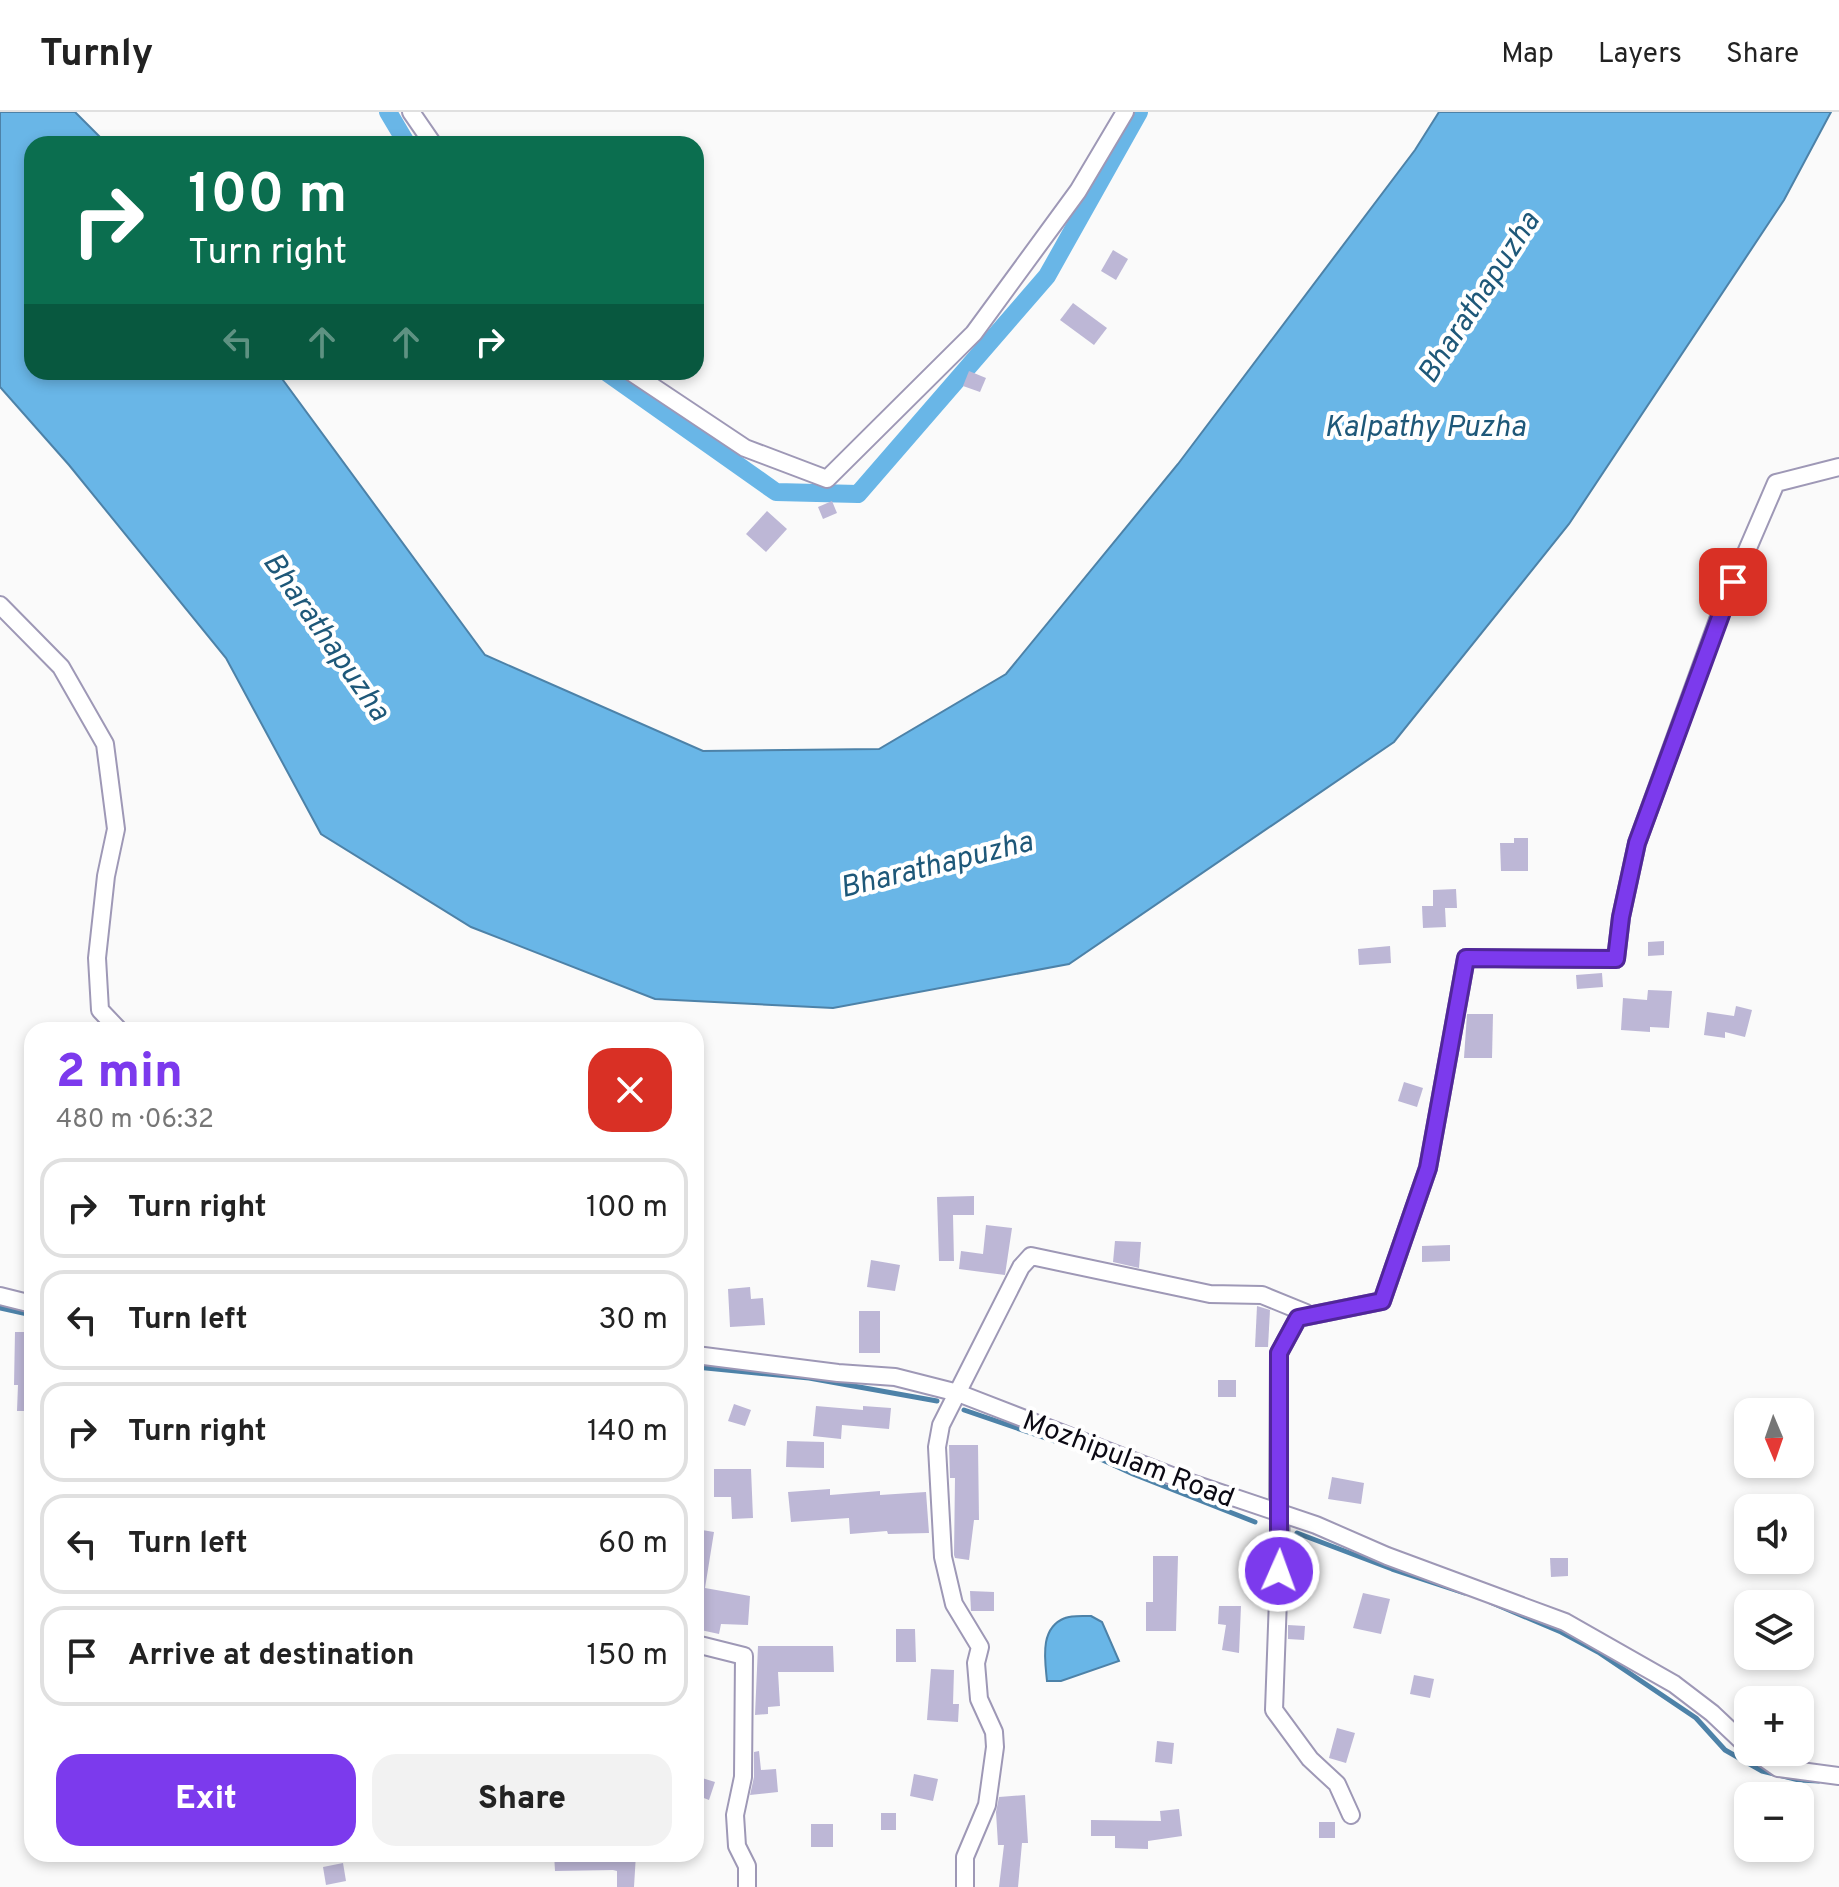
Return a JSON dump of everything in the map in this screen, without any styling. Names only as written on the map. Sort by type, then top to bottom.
[{"type":"street","points":[[411,112],[428,136]]},
{"type":"street","points":[[643,380],[745,448],[827,479],[974,333],[1078,191],[1125,112]]},
{"type":"street","points":[[1298,1318],[1382,1301],[1428,1168],[1466,958],[1616,959],[1621,917],[1637,843],[1723,606],[1776,483],[1839,467]]},
{"type":"street","points":[[0,605],[61,667],[105,744],[116,829],[106,876],[97,958],[100,1010],[111,1022]]},
{"type":"street","points":[[965,1887],[965,1857],[987,1805],[995,1747],[994,1732],[979,1699],[976,1663],[980,1647],[954,1604],[943,1557],[937,1447],[941,1425],[1021,1267],[1031,1256],[1210,1294],[1262,1295],[1306,1313],[1298,1318],[1279,1353],[1278,1513],[1281,1515],[1274,1710],[1310,1759],[1337,1784],[1351,1815]]},
{"type":"street","points":[[0,1296],[24,1302]]},
{"type":"street","name":"Mozhipulam Road","points":[[704,1356],[895,1377],[958,1393],[1185,1481],[1316,1525],[1387,1556],[1565,1622],[1674,1684],[1734,1734]]},
{"type":"street","points":[[704,1646],[744,1656],[743,1777],[735,1815],[737,1846],[747,1866],[747,1887]]},
{"type":"street","points":[[1775,1766],[1839,1776]]},
{"type":"water","name":"Kalpathy Puzha","points":[[0,112],[75,112],[99,136],[24,136],[24,380],[283,380],[485,655],[703,751],[879,749],[1006,674],[1178,464],[1415,150],[1439,112],[1831,112],[1784,200],[1569,524],[1394,742],[1069,964],[833,1008],[655,999],[471,927],[321,834],[226,658],[69,465],[0,387]]},
{"type":"water","points":[[1091,1616],[1102,1622],[1119,1661],[1061,1681],[1047,1681],[1046,1645],[1051,1629],[1068,1617]]},
{"type":"building","points":[[1113,250],[1128,259],[1116,280],[1101,271]]},
{"type":"building","points":[[1073,303],[1107,328],[1094,345],[1060,320]]},
{"type":"building","points":[[969,371],[986,378],[980,392],[963,386]]},
{"type":"building","points":[[832,501],[837,513],[823,519],[818,507]]},
{"type":"building","points":[[767,511],[787,529],[766,552],[746,534]]},
{"type":"building","points":[[1514,838],[1528,838],[1528,871],[1501,871],[1500,843],[1514,843]]},
{"type":"building","points":[[1456,889],[1457,908],[1445,908],[1446,927],[1423,928],[1422,906],[1433,906],[1433,890]]},
{"type":"building","points":[[1664,941],[1664,955],[1648,956],[1648,942]]},
{"type":"building","points":[[1390,946],[1391,963],[1359,965],[1358,949]]},
{"type":"building","points":[[1602,973],[1603,987],[1577,989],[1576,975]]},
{"type":"building","points":[[1648,990],[1672,991],[1669,1028],[1650,1027],[1650,1032],[1621,1030],[1623,998],[1647,1000]]},
{"type":"building","points":[[1736,1006],[1752,1010],[1745,1037],[1725,1032],[1725,1038],[1704,1035],[1707,1012],[1734,1016]]},
{"type":"building","points":[[1467,1014],[1493,1014],[1492,1058],[1464,1058]]},
{"type":"building","points":[[1404,1082],[1423,1088],[1417,1107],[1398,1101]]},
{"type":"building","points":[[974,1196],[974,1215],[953,1215],[954,1261],[939,1261],[937,1197]]},
{"type":"building","points":[[986,1225],[1012,1228],[1005,1275],[959,1269],[961,1251],[983,1254]]},
{"type":"building","points":[[1115,1241],[1141,1242],[1139,1268],[1113,1262]]},
{"type":"building","points":[[1450,1245],[1450,1261],[1422,1262],[1422,1246]]},
{"type":"building","points":[[871,1260],[900,1265],[895,1291],[867,1287]]},
{"type":"building","points":[[750,1287],[751,1299],[763,1298],[765,1325],[730,1327],[728,1289]]},
{"type":"building","points":[[1257,1306],[1270,1310],[1268,1347],[1255,1347]]},
{"type":"building","points":[[859,1311],[880,1311],[880,1353],[859,1353]]},
{"type":"building","points":[[15,1332],[24,1332],[24,1411],[17,1411],[18,1385],[14,1385]]},
{"type":"building","points":[[1218,1380],[1236,1380],[1236,1397],[1218,1397]]},
{"type":"building","points":[[734,1404],[751,1410],[745,1426],[728,1421]]},
{"type":"building","points":[[816,1406],[863,1410],[863,1406],[891,1408],[889,1429],[842,1425],[841,1439],[813,1436]]},
{"type":"building","points":[[787,1441],[824,1442],[824,1468],[786,1467]]},
{"type":"building","points":[[949,1445],[978,1445],[979,1520],[974,1520],[969,1560],[955,1558],[954,1555],[955,1478],[950,1478]]},
{"type":"building","points":[[714,1469],[751,1469],[753,1518],[732,1519],[731,1497],[714,1497]]},
{"type":"building","points":[[1332,1477],[1364,1483],[1361,1504],[1328,1499]]},
{"type":"building","points":[[830,1489],[830,1495],[880,1491],[880,1495],[926,1492],[929,1533],[888,1534],[887,1531],[850,1534],[849,1518],[791,1522],[788,1492]]},
{"type":"building","points":[[704,1530],[714,1532],[705,1588],[750,1596],[748,1625],[721,1624],[719,1634],[704,1631]]},
{"type":"building","points":[[1153,1556],[1178,1556],[1176,1631],[1146,1631],[1146,1602],[1153,1602]]},
{"type":"building","points":[[1550,1558],[1568,1558],[1568,1576],[1551,1577]]},
{"type":"building","points":[[970,1591],[994,1592],[994,1611],[971,1611]]},
{"type":"building","points":[[1363,1593],[1390,1599],[1381,1634],[1353,1628]]},
{"type":"building","points":[[1219,1606],[1241,1606],[1239,1653],[1222,1650],[1226,1625],[1218,1624]]},
{"type":"building","points":[[1288,1625],[1305,1626],[1304,1640],[1288,1639]]},
{"type":"building","points":[[896,1629],[915,1629],[916,1662],[896,1662]]},
{"type":"building","points":[[758,1646],[833,1646],[834,1672],[778,1672],[780,1706],[768,1707],[768,1714],[755,1715]]},
{"type":"building","points":[[931,1669],[954,1670],[953,1704],[959,1704],[958,1722],[927,1720]]},
{"type":"building","points":[[1414,1675],[1434,1679],[1430,1698],[1410,1694]]},
{"type":"building","points":[[1337,1728],[1355,1733],[1346,1763],[1329,1758]]},
{"type":"building","points":[[1157,1741],[1174,1743],[1172,1764],[1155,1762]]},
{"type":"building","points":[[759,1751],[761,1770],[776,1769],[778,1792],[750,1795],[754,1752]]},
{"type":"building","points":[[914,1774],[938,1779],[933,1801],[910,1796]]},
{"type":"building","points":[[704,1779],[715,1782],[709,1800],[704,1798]]},
{"type":"building","points":[[1025,1795],[1028,1843],[1022,1843],[1018,1887],[999,1887],[1004,1845],[998,1845],[996,1812],[999,1797]]},
{"type":"building","points":[[1179,1809],[1182,1836],[1148,1841],[1148,1849],[1115,1848],[1115,1836],[1091,1836],[1091,1820],[1161,1821],[1160,1811]]},
{"type":"building","points":[[881,1813],[896,1813],[896,1830],[881,1830]]},
{"type":"building","points":[[1319,1822],[1335,1822],[1335,1838],[1319,1838]]},
{"type":"building","points":[[811,1824],[833,1824],[833,1847],[811,1847]]},
{"type":"building","points":[[554,1862],[636,1862],[634,1887],[617,1887],[617,1871],[613,1870],[555,1871]]},
{"type":"building","points":[[343,1863],[346,1881],[326,1885],[323,1867]]},
{"type":"waterway","points":[[388,112],[402,136]]},
{"type":"waterway","points":[[617,380],[776,492],[858,494],[1047,276],[1139,112]]},
{"type":"waterway","points":[[0,1308],[24,1313]]},
{"type":"waterway","points":[[704,1368],[809,1378],[937,1401]]},
{"type":"waterway","points":[[964,1410],[1081,1450],[1255,1522]]},
{"type":"waterway","points":[[1297,1533],[1465,1593]]},
{"type":"waterway","points":[[1490,1602],[1561,1632],[1598,1652],[1696,1718],[1725,1750],[1762,1771],[1799,1780],[1819,1781]]},
{"type":"route","points":[[1279,1571],[1279,1353],[1298,1318],[1382,1301],[1428,1168],[1466,958],[1616,959],[1621,917],[1637,843],[1733,582]]},
{"type":"water label","name":"Bharathapuzha","points":[[1478,297]]},
{"type":"water label","name":"Bharathapuzha","points":[[327,636]]},
{"type":"water label","name":"Bharathapuzha","points":[[936,864]]}]
